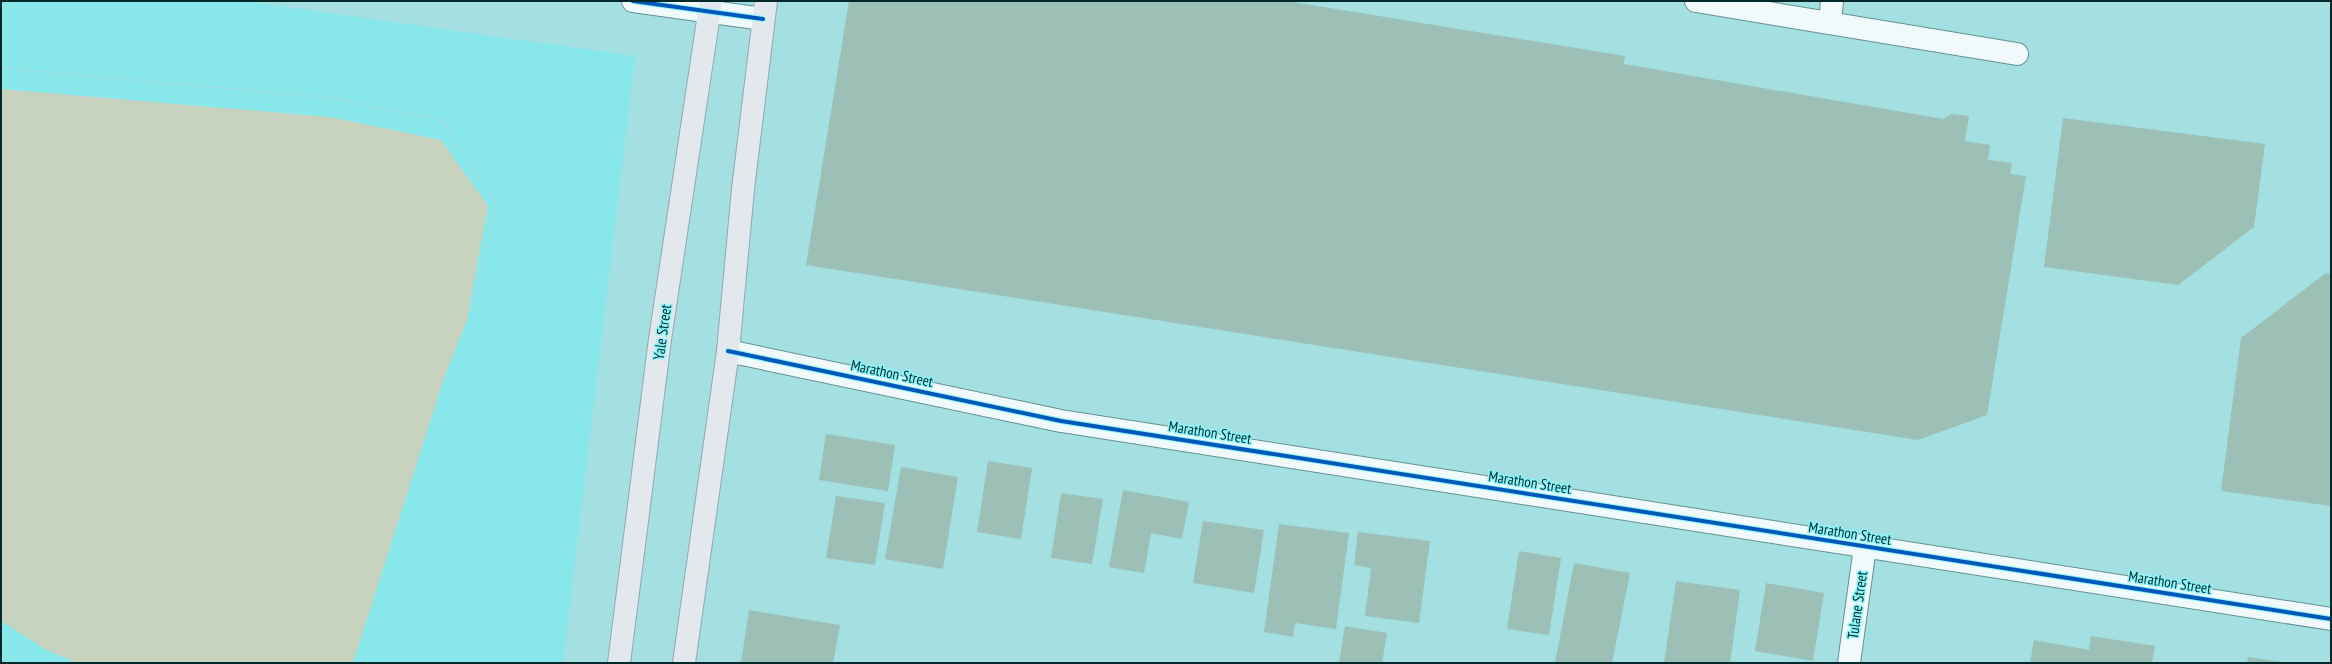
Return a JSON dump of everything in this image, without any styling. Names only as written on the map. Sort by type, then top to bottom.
[{"type":"main road","name":"Yale Street","points":[[619,663],[660,339],[710,6]]},
{"type":"main road","points":[[684,663],[728,351],[742,189],[765,10]]},
{"type":"street","points":[[633,1],[765,10]]},
{"type":"street","points":[[1696,1],[2017,54]]},
{"type":"street","points":[[1830,23],[1832,1]]},
{"type":"street","name":"Marathon Street","points":[[728,351],[1061,421],[2331,619]]},
{"type":"street","name":"Tulane Street","points":[[1849,663],[1865,547]]},
{"type":"path","points":[[1,68],[331,98],[441,120],[496,203],[472,311]]},
{"type":"shaded area","points":[[1,1],[244,1],[635,56],[563,663],[1,663]]},
{"type":"green space","points":[[1,89],[330,117],[441,140],[488,206],[467,320],[445,375],[353,663],[76,663],[45,649],[1,621]]},
{"type":"building","points":[[849,1],[1287,1],[1625,56],[1624,64],[1943,119],[1952,114],[1969,116],[1965,141],[1990,145],[1988,160],[2012,163],[2010,174],[2026,176],[1987,415],[1918,440],[806,265]]},
{"type":"building","points":[[2063,118],[2265,144],[2254,227],[2178,285],[2044,267]]},
{"type":"building","points":[[2326,273],[2331,274],[2331,506],[2221,491],[2241,338]]},
{"type":"building","points":[[826,434],[895,445],[888,491],[819,480]]},
{"type":"building","points":[[988,461],[1032,468],[1021,539],[977,532]]},
{"type":"building","points":[[901,467],[958,477],[943,569],[885,559]]},
{"type":"building","points":[[1123,490],[1189,502],[1182,539],[1151,533],[1144,573],[1109,567]]},
{"type":"building","points":[[1061,493],[1103,499],[1092,564],[1051,558]]},
{"type":"building","points":[[836,496],[885,503],[875,565],[826,558]]},
{"type":"building","points":[[1203,521],[1264,530],[1254,593],[1193,583]]},
{"type":"building","points":[[1279,524],[1349,533],[1336,629],[1295,623],[1293,637],[1264,632]]},
{"type":"building","points":[[1358,532],[1430,541],[1419,623],[1365,616],[1371,568],[1354,565]]},
{"type":"building","points":[[1519,551],[1561,558],[1549,635],[1507,629]]},
{"type":"building","points":[[1574,563],[1630,573],[1612,663],[1555,663]]},
{"type":"building","points":[[1676,581],[1740,590],[1730,663],[1664,663]]},
{"type":"building","points":[[1766,583],[1824,593],[1813,661],[1755,651]]},
{"type":"building","points":[[749,610],[840,625],[833,663],[741,663]]},
{"type":"building","points":[[1345,626],[1387,633],[1382,663],[1339,663]]},
{"type":"building","points":[[2091,636],[2155,646],[2152,663],[2030,663],[2034,640],[2089,650]]},
{"type":"building","points":[[2248,657],[2283,662],[2283,663],[2247,663]]},
{"type":"cycle path","points":[[633,1],[763,19]]},
{"type":"cycle path","points":[[728,351],[1061,421],[2331,619]]}]
